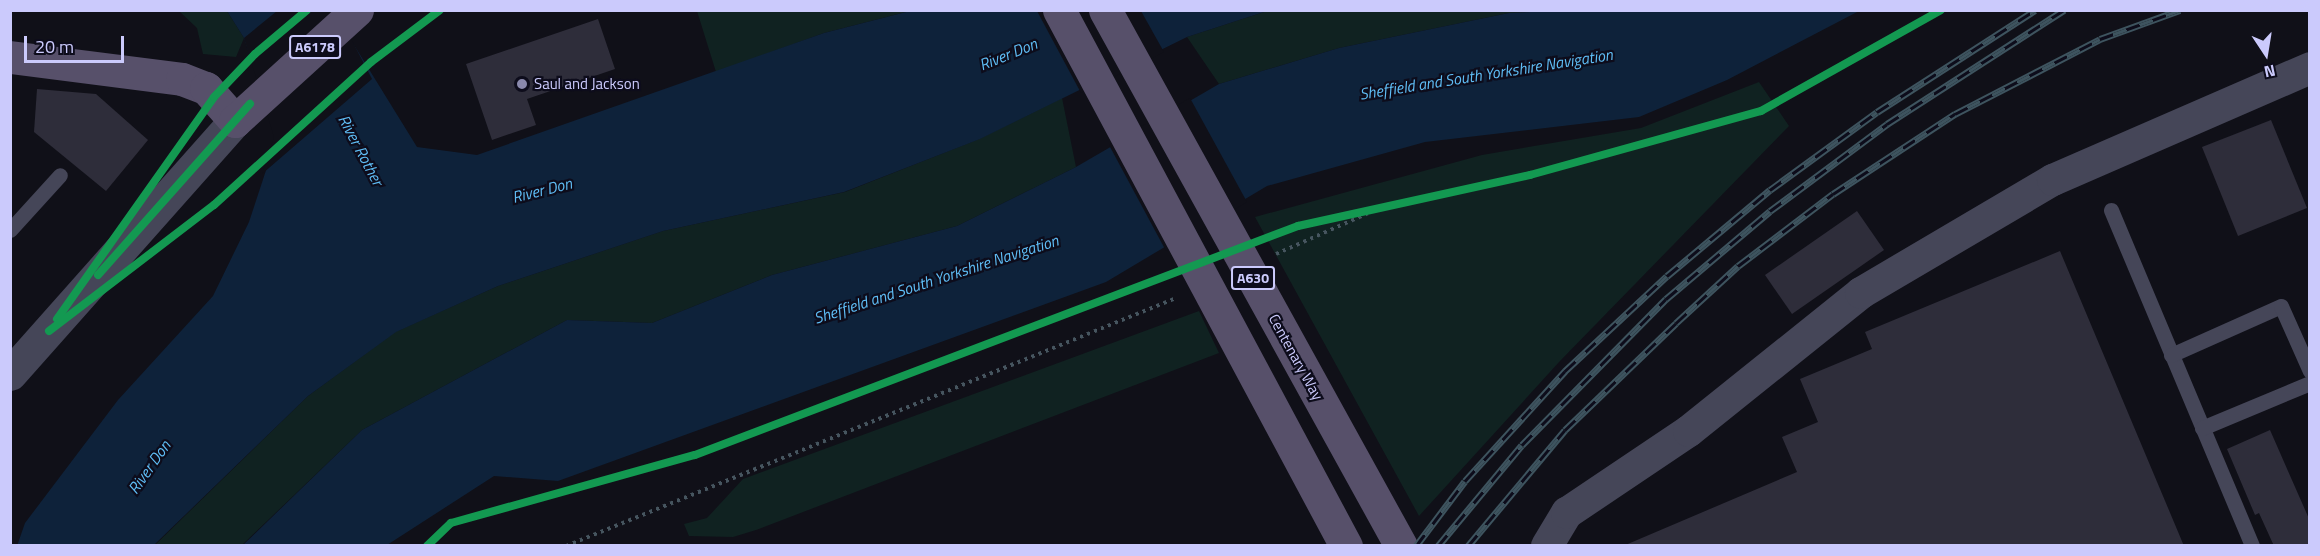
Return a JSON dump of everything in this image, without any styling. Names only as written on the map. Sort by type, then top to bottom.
[{"type":"main road","name":"A6178","points":[[242,113],[357,10]]},
{"type":"main road","name":"A630","points":[[1059,10],[1346,546]]},
{"type":"main road","name":"Centenary Way","points":[[1105,10],[1401,546]]},
{"type":"main road","points":[[10,57],[182,79],[206,88],[242,113]]},
{"type":"street","points":[[1546,546],[1567,513],[1689,431],[1861,293],[2053,180],[2310,68]]},
{"type":"street","points":[[10,374],[242,113]]},
{"type":"lane","points":[[10,230],[60,175]]},
{"type":"lane","points":[[2110,210],[2252,546]]},
{"type":"lane","points":[[2171,355],[2281,306],[2310,371]]},
{"type":"lane","points":[[2202,428],[2310,383]]},
{"type":"path","points":[[387,51],[440,10]]},
{"type":"path","points":[[389,36],[396,45]]},
{"type":"path","points":[[1329,219],[1393,205]]},
{"type":"path","points":[[1265,259],[1382,207]]},
{"type":"path","points":[[566,546],[1180,297]]},
{"type":"shaded area","points":[[179,11],[227,11],[244,38],[236,57],[203,54],[197,28]]},
{"type":"shaded area","points":[[697,11],[910,11],[824,33],[716,72]]},
{"type":"shaded area","points":[[1267,11],[1578,11],[1509,13],[1339,48],[1219,84],[1187,37]]},
{"type":"shaded area","points":[[1759,82],[1789,126],[1560,361],[1419,516],[1255,217],[1482,155],[1641,128]]},
{"type":"shaded area","points":[[1062,98],[1076,167],[957,226],[772,275],[652,323],[567,320],[362,430],[242,545],[154,546],[308,396],[395,332],[498,286],[663,231],[845,192],[979,139]]},
{"type":"shaded area","points":[[1199,311],[1219,353],[756,530],[733,537],[689,536],[684,524],[707,518],[743,479]]},
{"type":"water","name":"Sheffield and South Yorkshire Navigation","points":[[1578,10],[1859,11],[1727,80],[1639,117],[1425,142],[1267,186],[1106,282],[558,481],[494,476],[387,545],[242,546],[362,430],[567,320],[652,323],[772,275],[957,226],[1076,167],[1219,84],[1339,48],[1509,13]]},
{"type":"water","points":[[227,11],[333,11],[417,147],[477,155],[824,33],[910,11],[1267,11],[1187,37],[980,139],[844,192],[663,231],[498,286],[396,332],[308,396],[154,545],[17,546],[25,523],[118,400],[213,296],[249,222],[277,137],[244,38]]},
{"type":"pier","points":[[336,10],[372,79],[262,174],[274,137],[244,38],[277,11]]},
{"type":"pier","points":[[1037,11],[1141,11],[1164,52],[1081,93]]},
{"type":"pier","points":[[1190,98],[1247,202],[1166,251],[1109,145]]},
{"type":"building","name":"Saul and Jackson","points":[[598,19],[615,69],[527,99],[536,125],[492,140],[466,64]]},
{"type":"building","points":[[37,89],[96,94],[148,140],[106,191],[34,132]]},
{"type":"building","points":[[2271,120],[2307,208],[2238,236],[2202,147]]},
{"type":"building","points":[[1857,211],[1884,250],[1792,314],[1765,275]]},
{"type":"building","points":[[2060,251],[2184,546],[1623,546],[1797,472],[1782,437],[1818,422],[1800,379],[1872,349],[1865,332]]},
{"type":"building","points":[[2270,430],[2310,521],[2310,546],[2274,546],[2259,513],[2255,515],[2227,449]]},
{"type":"railway","points":[[1416,546],[1465,481],[1565,371],[1667,276],[1770,190],[1877,112],[2035,10]]},
{"type":"railway","points":[[1438,546],[1522,445],[1666,299],[1770,211],[1887,124],[2064,10]]},
{"type":"railway","points":[[1468,546],[1565,430],[1738,266],[1833,194],[1955,114],[2100,39],[2180,10]]},
{"type":"cycle path","points":[[57,319],[214,97],[255,54],[307,10]]},
{"type":"cycle path","points":[[49,331],[214,205],[371,62],[440,10]]},
{"type":"cycle path","points":[[427,546],[451,523],[695,455],[1298,226],[1530,175],[1761,111],[1941,10]]},
{"type":"cycle path","points":[[98,275],[250,104]]},
{"type":"place","name":"Saul and Jackson","points":[[522,84]]},
{"type":"water label","name":"River Don","points":[[1008,54]]},
{"type":"water label","name":"River Rother","points":[[361,150]]},
{"type":"water label","name":"River Don","points":[[542,190]]},
{"type":"water label","name":"River Don","points":[[149,467]]}]
